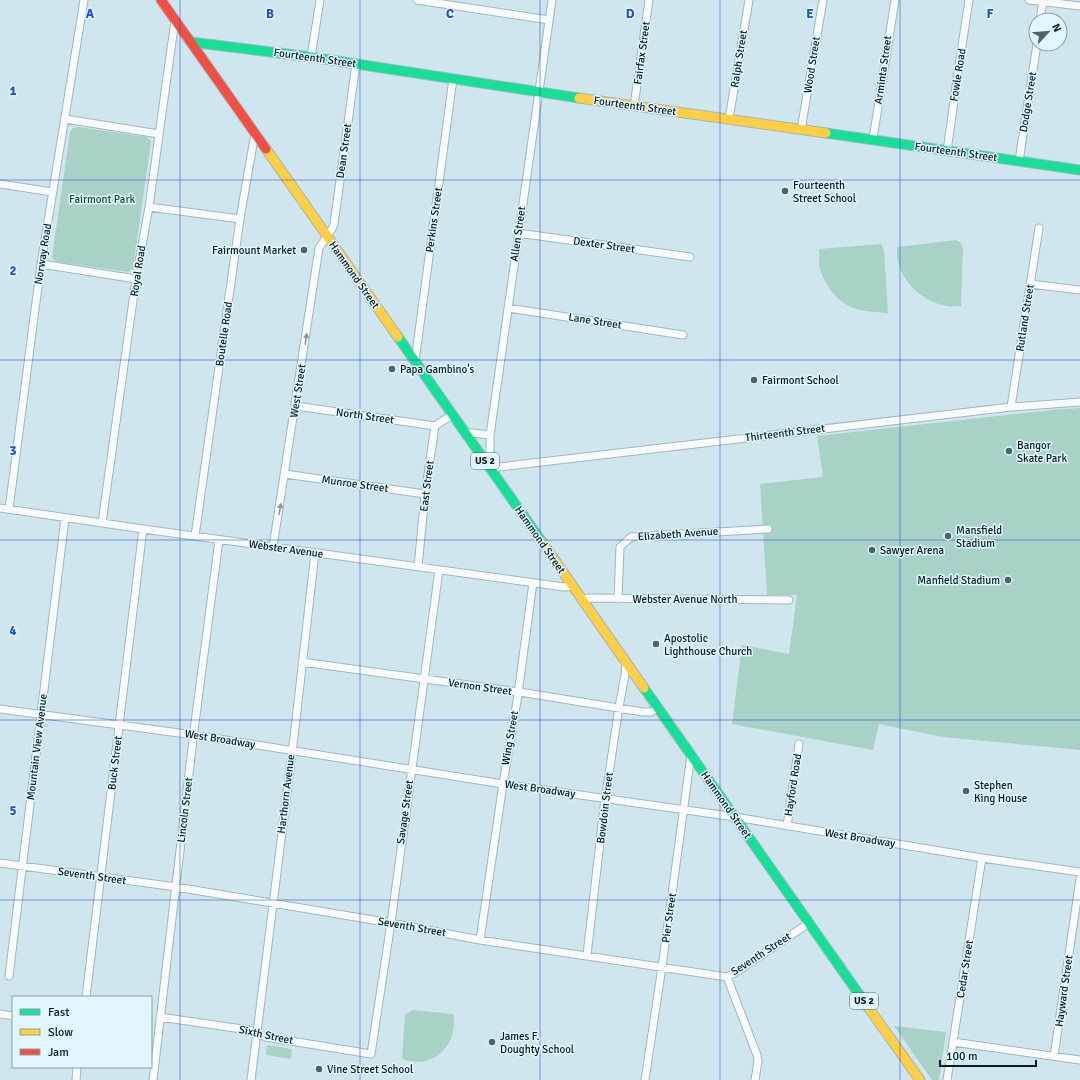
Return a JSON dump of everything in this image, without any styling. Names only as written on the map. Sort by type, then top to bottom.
[{"type":"main road","name":"Hammond Street","points":[[161,0],[920,1080]]},
{"type":"main road","name":"Fourteenth Street","points":[[190,42],[311,57],[453,80],[873,139],[1080,170]]},
{"type":"street","name":"Norway Road","points":[[9,509],[41,264],[84,0]]},
{"type":"street","points":[[311,57],[320,0]]},
{"type":"street","points":[[417,0],[549,20]]},
{"type":"street","name":"Allen Street","points":[[490,468],[490,435],[552,0]]},
{"type":"street","name":"Fairfax Street","points":[[634,106],[649,0]]},
{"type":"street","name":"Ralph Street","points":[[729,119],[748,0]]},
{"type":"street","name":"Wood Street","points":[[801,130],[823,0]]},
{"type":"street","name":"Arminta Street","points":[[873,139],[895,0]]},
{"type":"street","name":"Fowle Road","points":[[947,151],[969,0]]},
{"type":"street","points":[[1029,0],[1080,6]]},
{"type":"street","points":[[1041,12],[1043,2]]},
{"type":"street","name":"Royal Road","points":[[102,523],[136,279],[149,207],[175,19]]},
{"type":"street","name":"Dodge Street","points":[[1019,161],[1036,52]]},
{"type":"street","name":"Dean Street","points":[[327,236],[335,221],[356,64]]},
{"type":"street","name":"Perkins Street","points":[[415,361],[453,80]]},
{"type":"street","points":[[65,119],[159,134]]},
{"type":"street","name":"Boutelle Road","points":[[195,536],[240,220],[254,133]]},
{"type":"street","points":[[0,184],[52,192]]},
{"type":"street","points":[[149,207],[240,220]]},
{"type":"street","name":"Rutland Street","points":[[1011,407],[1039,228]]},
{"type":"street","name":"Dexter Street","points":[[518,232],[690,257]]},
{"type":"street","name":"West Street","points":[[273,547],[296,406],[319,248],[327,236]]},
{"type":"street","points":[[41,264],[136,279]]},
{"type":"street","points":[[1030,284],[1080,290]]},
{"type":"street","name":"Lane Street","points":[[508,308],[682,335]]},
{"type":"street","name":"Thirteenth Street","points":[[490,468],[1011,407],[1080,402]]},
{"type":"street","name":"North Street","points":[[296,406],[435,426]]},
{"type":"street","points":[[435,426],[452,415]]},
{"type":"street","name":"East Street","points":[[418,567],[425,494],[435,426]]},
{"type":"street","points":[[464,432],[490,435]]},
{"type":"street","name":"Munroe Street","points":[[285,474],[425,494]]},
{"type":"street","name":"Webster Avenue","points":[[0,508],[532,583],[564,587],[573,586]]},
{"type":"street","name":"Mountain View Avenue","points":[[9,976],[65,518]]},
{"type":"street","name":"Buck Street","points":[[86,996],[143,529]]},
{"type":"street","name":"Elizabeth Avenue","points":[[618,599],[620,547],[631,538],[768,529]]},
{"type":"street","name":"Lincoln Street","points":[[153,1080],[194,734],[219,540]]},
{"type":"street","name":"Harthorn Avenue","points":[[251,1080],[315,553]]},
{"type":"street","name":"Savage Street","points":[[371,1054],[391,923],[439,570]]},
{"type":"street","name":"Wing Street","points":[[480,940],[518,692],[532,583]]},
{"type":"street","name":"Webster Avenue North","points":[[582,599],[789,600]]},
{"type":"street","name":"Vernon Street","points":[[302,662],[651,712],[658,708]]},
{"type":"street","name":"Bowdoin Street","points":[[587,955],[605,799],[626,662]]},
{"type":"street","name":"West Broadway","points":[[0,708],[194,734],[503,784],[735,817],[982,858],[1080,872]]},
{"type":"street","name":"Hayford Road","points":[[786,826],[799,744]]},
{"type":"street","name":"Pier Street","points":[[644,1080],[662,967],[691,755]]},
{"type":"street","name":"Cedar Street","points":[[947,1080],[982,858]]},
{"type":"street","name":"Seventh Street","points":[[0,863],[176,887],[391,923],[480,940],[728,977],[738,972],[809,923]]},
{"type":"street","name":"Hayward Street","points":[[1054,1056],[1080,879]]},
{"type":"street","points":[[728,977],[758,1055],[755,1080]]},
{"type":"street","points":[[0,1014],[12,1016]]},
{"type":"street","name":"Sixth Street","points":[[160,1017],[248,1030],[266,1037],[371,1054]]},
{"type":"street","points":[[953,1042],[1080,1060]]},
{"type":"street","points":[[76,1080],[77,1068]]},
{"type":"green space","name":"Fairmont Park","points":[[78,127],[147,137],[151,141],[133,269],[129,272],[57,262],[52,257],[70,132],[73,128]]},
{"type":"green space","points":[[956,240],[960,242],[963,249],[961,306],[948,306],[936,303],[926,298],[910,285],[900,268],[897,258],[897,247]]},
{"type":"green space","points":[[881,244],[884,250],[888,313],[855,309],[845,304],[830,290],[823,278],[819,265],[819,249]]},
{"type":"green space","points":[[1080,408],[1080,750],[943,737],[879,724],[873,750],[732,724],[742,645],[789,654],[797,595],[767,595],[760,484],[823,477],[817,436]]},
{"type":"green space","points":[[412,1010],[453,1014],[454,1026],[452,1036],[441,1053],[433,1058],[413,1062],[402,1059],[405,1015]]},
{"type":"green space","points":[[894,1026],[946,1032],[939,1080],[932,1080]]},
{"type":"green space","points":[[267,1045],[292,1049],[291,1059],[266,1055]]},
{"type":"traffic: fast","points":[[191,42],[311,57],[579,98]]},
{"type":"traffic: fast","points":[[826,133],[1080,170]]},
{"type":"traffic: fast","points":[[398,337],[542,542]]},
{"type":"traffic: fast","points":[[644,688],[868,1007]]},
{"type":"traffic: slow","points":[[579,98],[826,133]]},
{"type":"traffic: slow","points":[[266,149],[398,337]]},
{"type":"traffic: slow","points":[[542,542],[644,688]]},
{"type":"traffic: slow","points":[[868,1007],[920,1080]]},
{"type":"traffic: jam","points":[[161,0],[266,149]]},
{"type":"place","name":"Fourteenth Street School","points":[[785,191]]},
{"type":"place","name":"Fairmount Market","points":[[304,250]]},
{"type":"place","name":"Papa Gambino's","points":[[392,369]]},
{"type":"place","name":"Fairmont School","points":[[754,380]]},
{"type":"place","name":"Bangor Skate Park","points":[[1009,451]]},
{"type":"place","name":"Mansfield Stadium","points":[[948,536]]},
{"type":"place","name":"Sawyer Arena","points":[[872,550]]},
{"type":"place","name":"Manfield Stadium","points":[[1008,580]]},
{"type":"place","name":"Apostolic Lighthouse Church","points":[[656,644]]},
{"type":"place","name":"Stephen King House","points":[[966,791]]},
{"type":"place","name":"James F. Doughty School","points":[[492,1042]]},
{"type":"place","name":"Vine Street School","points":[[319,1069]]}]
